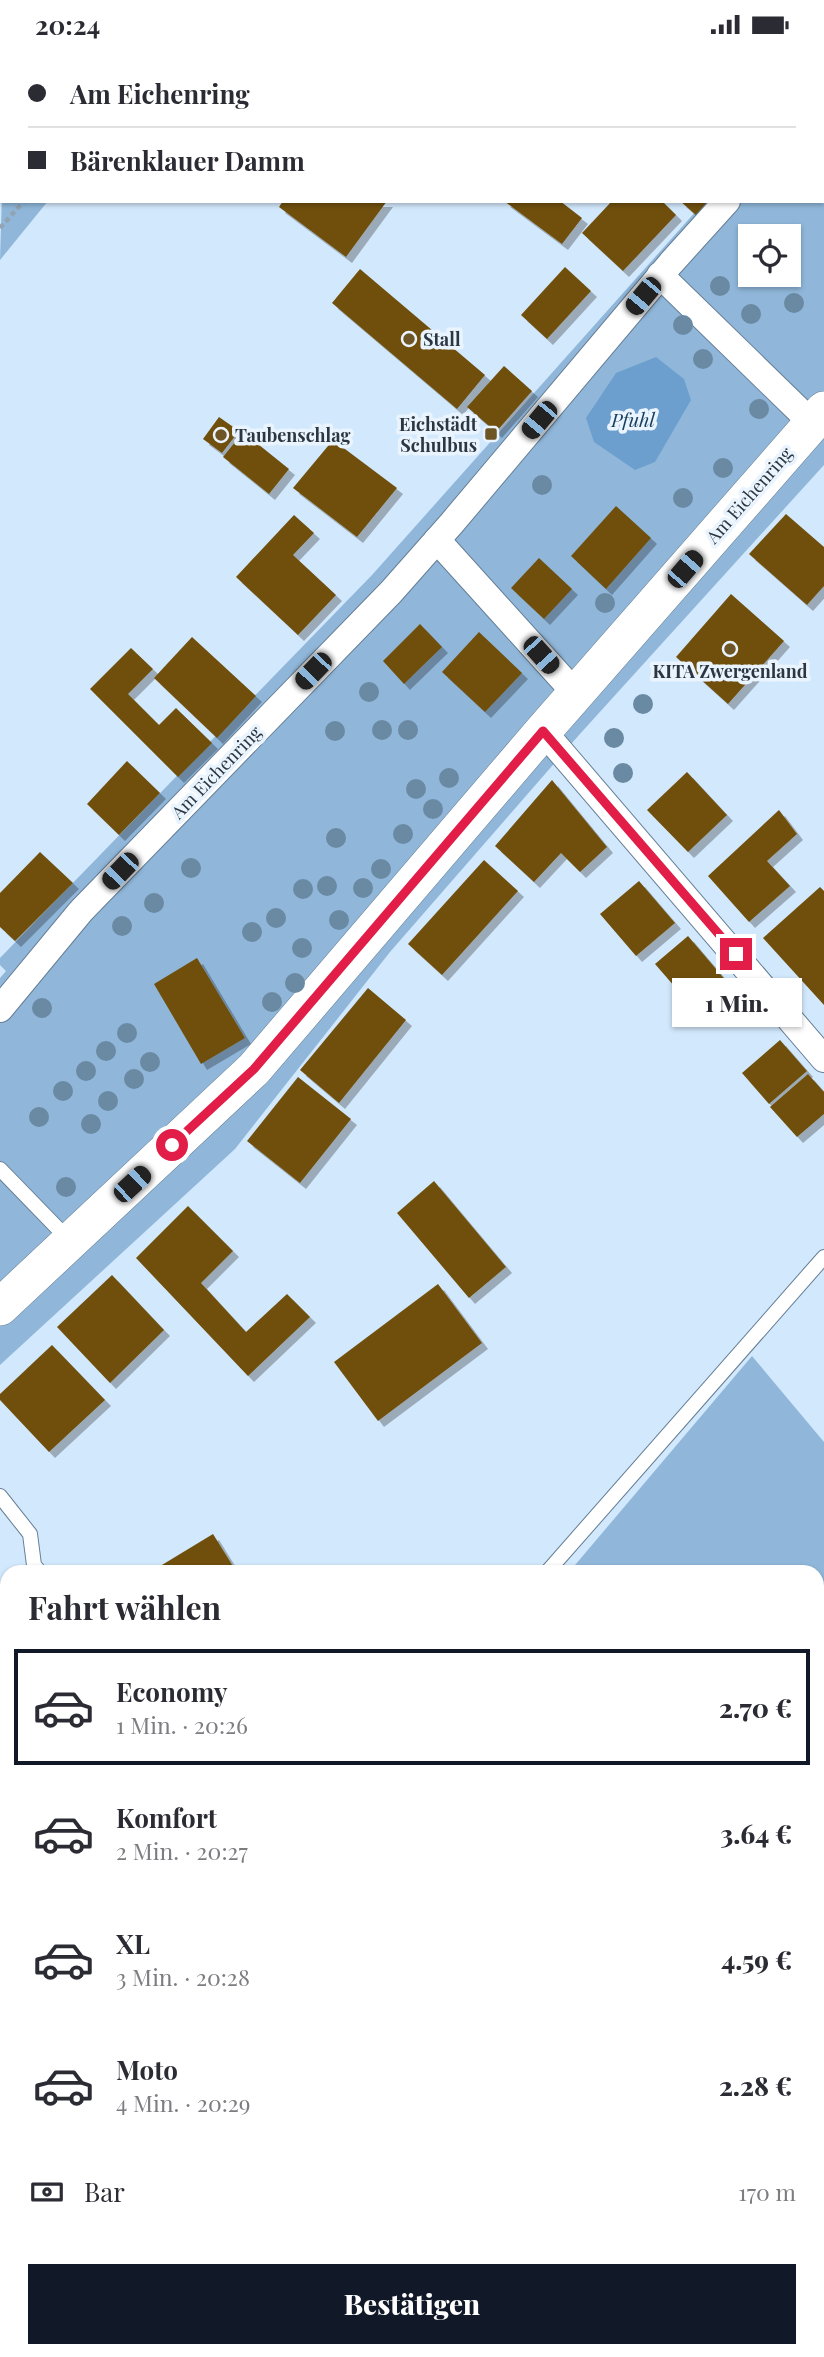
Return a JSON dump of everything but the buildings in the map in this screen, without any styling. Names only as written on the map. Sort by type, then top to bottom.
[{"type":"main road","name":"Am Eichenring","points":[[0,1307],[254,1069],[543,731],[818,417]]},
{"type":"street","name":"Am Eichenring","points":[[0,1009],[81,911],[391,592],[660,275],[725,203]]},
{"type":"street","name":"Am Eichenring","points":[[660,275],[818,417]]},
{"type":"street","points":[[437,540],[576,694]]},
{"type":"street","points":[[543,731],[824,1059]]},
{"type":"lane","points":[[0,1169],[71,1241]]},
{"type":"lane","points":[[553,1565],[824,1257]]},
{"type":"lane","points":[[0,1496],[30,1534],[34,1565]]},
{"type":"path","points":[[0,228],[22,203]]},
{"type":"shaded area","points":[[2,203],[46,203],[0,260]]},
{"type":"shaded area","points":[[703,203],[824,203],[824,465],[579,735],[390,952],[235,1149],[0,1365],[0,978],[6,971],[0,965],[0,958],[372,575]]},
{"type":"shaded area","points":[[752,1356],[824,1442],[824,1565],[575,1565]]},
{"type":"water","name":"Pfuhl","points":[[656,357],[684,379],[691,400],[655,462],[635,470],[594,442],[586,418],[616,373]]},
{"type":"place","name":"Stall","points":[[409,339]]},
{"type":"place","name":"Eichstädt Schulbus","points":[[491,434]]},
{"type":"place","name":"Taubenschlag","points":[[221,435]]},
{"type":"place","name":"KITA Zwergenland","points":[[730,649]]},
{"type":"route","points":[[172,1145],[254,1069],[543,731],[736,954]]}]
